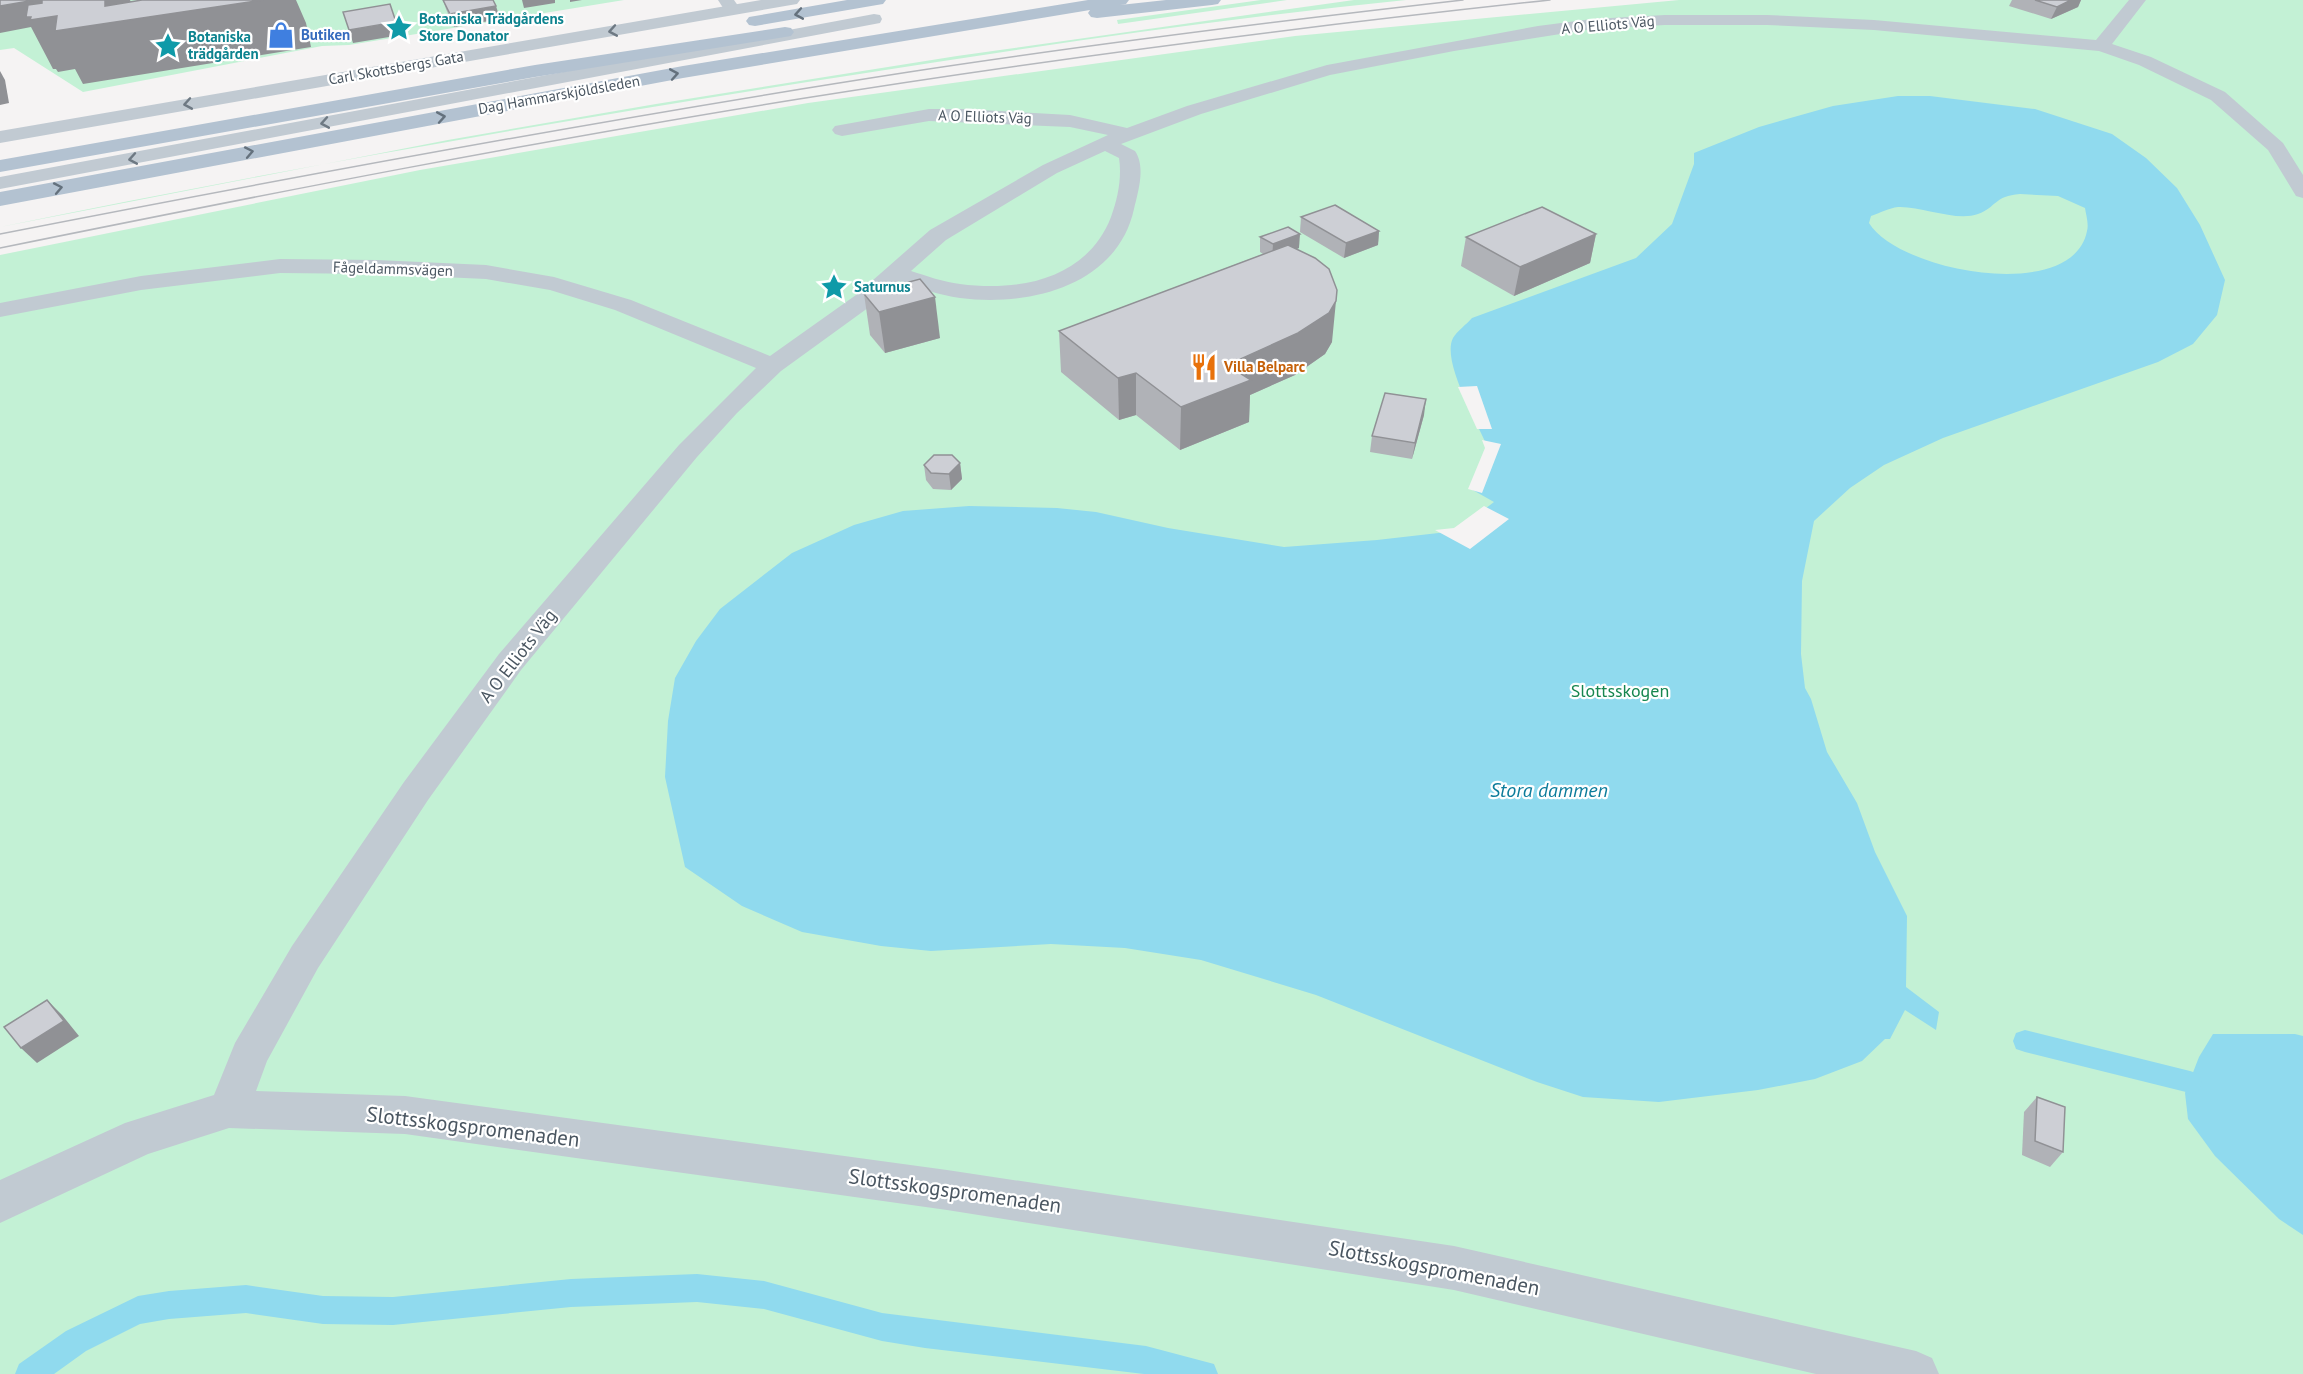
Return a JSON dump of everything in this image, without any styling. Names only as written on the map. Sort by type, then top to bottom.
[{"type":"main road","points":[[535,71],[619,44],[877,0]]},
{"type":"main road","name":"Dag Hammarskjöldsleden","points":[[0,199],[683,72],[1120,0]]},
{"type":"main road","points":[[909,35],[1212,0]]},
{"type":"main road","name":"Dag Hammarskjöldsleden","points":[[0,166],[535,71],[897,15]]},
{"type":"street","name":"Carl Skottsbergs Gata","points":[[0,137],[730,5],[791,0]]},
{"type":"lane","points":[[2138,0],[2101,46],[2145,61],[2218,96],[2276,147],[2303,192]]},
{"type":"lane","points":[[0,183],[874,19]]},
{"type":"lane","name":"A O Elliots Väg","points":[[229,1109],[249,1055],[305,957],[416,791],[510,662],[688,451],[772,366],[864,300],[938,235],[1050,169],[1106,143],[1194,110],[1327,70],[1538,31],[1592,24],[1665,20],[1767,20],[1874,25],[2101,46]]},
{"type":"lane","name":"A O Elliots Väg","points":[[842,130],[929,115],[962,115],[1070,121],[1128,134]]},
{"type":"lane","points":[[894,273],[969,292],[1024,290],[1073,277],[1087,267],[1119,232],[1132,173],[1128,155],[1106,143]]},
{"type":"lane","name":"Fågeldammsvägen","points":[[0,310],[141,283],[280,266],[377,267],[486,272],[554,284],[623,305],[772,366]]},
{"type":"lane","name":"Slottsskogspromenaden","points":[[0,1202],[140,1137],[229,1109],[405,1115],[970,1193],[1454,1268],[1916,1374]]},
{"type":"green space","name":"Botaniska trädgården","points":[[0,0],[624,0],[349,45],[322,46],[83,92],[14,48],[0,50]]},
{"type":"green space","points":[[1261,0],[1287,0],[1118,24],[1117,20]]},
{"type":"green space","points":[[1354,0],[1406,0],[1198,24],[991,54],[639,109],[323,164],[656,104],[957,56]]},
{"type":"green space","name":"Slottsskogen","points":[[1679,0],[2303,0],[2303,1374],[0,1374],[0,255],[420,170],[808,103],[1295,36]]},
{"type":"green space","points":[[323,164],[0,227],[212,185]]},
{"type":"water","name":"Stora dammen","points":[[1898,96],[1930,96],[2035,109],[2112,134],[2146,158],[2177,188],[2200,225],[2225,280],[2217,315],[2193,344],[2158,362],[1943,438],[1884,465],[1850,488],[1814,521],[1802,581],[1801,654],[1805,688],[1811,699],[1827,752],[1857,803],[1875,852],[1907,916],[1906,987],[1939,1012],[1936,1030],[1905,1010],[1890,1039],[1885,1039],[1862,1061],[1815,1079],[1758,1090],[1659,1102],[1583,1097],[1537,1082],[1316,995],[1201,960],[1125,948],[1051,944],[931,951],[881,946],[802,932],[742,906],[685,867],[665,777],[668,721],[675,678],[696,641],[720,609],[792,553],[854,525],[903,511],[969,506],[1057,508],[1096,512],[1168,528],[1284,547],[1456,531],[1494,502],[1471,489],[1488,448],[1456,377],[1451,348],[1453,338],[1457,333],[1472,318],[1636,258],[1672,224],[1694,164],[1694,153],[1759,127],[1833,106]],"holes":[[[2012,195],[2058,196],[2085,208],[2087,231],[2075,254],[2051,267],[2020,273],[1984,273],[1947,266],[1914,255],[1886,240],[1869,223],[1871,216],[1898,207],[1969,216],[1978,214],[2000,199]]]},
{"type":"water","points":[[2213,1034],[2295,1034],[2303,1036],[2303,1235],[2279,1219],[2215,1156],[2188,1119],[2185,1093],[2199,1057]]},
{"type":"pier","points":[[1477,386],[1492,429],[1477,429],[1458,387]]},
{"type":"pier","points":[[1482,440],[1501,444],[1482,493],[1468,489],[1485,448]]},
{"type":"pier","points":[[1484,506],[1509,519],[1470,549],[1435,530],[1454,528]]},
{"type":"building","points":[[0,0],[35,0],[0,6]]},
{"type":"building","points":[[42,0],[105,0],[105,6],[142,0],[263,0],[55,31],[57,16],[30,20],[31,17],[26,17],[28,5],[42,3]]},
{"type":"building","points":[[443,0],[493,0],[496,6],[450,14]]},
{"type":"building","points":[[2035,0],[2071,0],[2057,7]]},
{"type":"building","points":[[390,4],[396,22],[349,30],[343,12]]},
{"type":"building","points":[[1335,205],[1379,231],[1346,243],[1301,217]]},
{"type":"building","points":[[1542,207],[1596,234],[1520,267],[1466,237]]},
{"type":"building","points":[[1288,227],[1300,234],[1273,244],[1260,237]]},
{"type":"building","points":[[1288,245],[1315,258],[1329,269],[1337,290],[1336,301],[1329,313],[1298,333],[1227,365],[1251,380],[1181,407],[1136,373],[1118,378],[1059,331]]},
{"type":"building","points":[[920,279],[935,297],[879,312],[864,294]]},
{"type":"building","points":[[1385,393],[1426,399],[1415,443],[1372,436]]},
{"type":"building","points":[[934,455],[952,455],[960,463],[949,474],[931,473],[924,465]]},
{"type":"building","points":[[47,1000],[64,1021],[21,1048],[4,1027]]},
{"type":"building","points":[[2037,1097],[2065,1107],[2063,1152],[2035,1141]]},
{"type":"waterway","points":[[2025,1041],[2190,1082]]},
{"type":"waterway","points":[[29,1374],[76,1341],[109,1324],[138,1310],[169,1305],[246,1299],[323,1310],[393,1311],[571,1293],[697,1288],[764,1295],[882,1327],[1146,1360],[1204,1374]]},
{"type":"tram line","points":[[0,234],[454,148],[795,90],[1116,42],[1463,0]]},
{"type":"tram line","points":[[0,248],[399,169],[799,99],[986,70],[1174,45],[1550,0]]},
{"type":"place","name":"Botaniska Trädgårdens Store Donator","points":[[399,28]]},
{"type":"place","name":"Butiken","points":[[281,35]]},
{"type":"place","name":"Botaniska trädgården","points":[[168,46]]},
{"type":"place","name":"Saturnus","points":[[834,287]]},
{"type":"place","name":"Villa Belparc","points":[[1204,367]]}]
